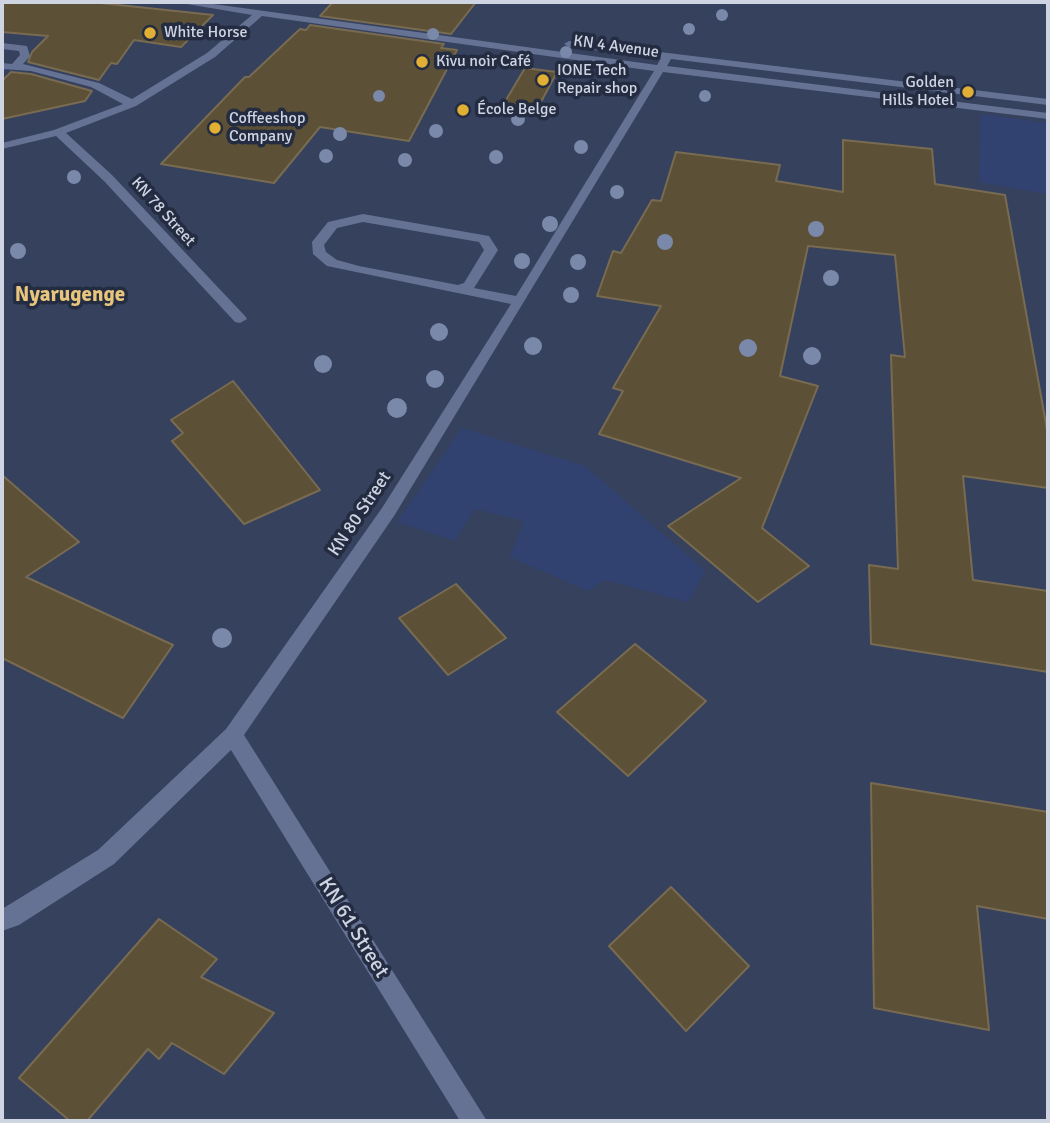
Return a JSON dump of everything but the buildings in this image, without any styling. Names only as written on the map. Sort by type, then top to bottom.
[{"type":"street","name":"KN 4 Avenue","points":[[180,2],[665,63],[1048,102]]},
{"type":"street","name":"KN 4 Avenue","points":[[234,2],[1048,116]]},
{"type":"street","points":[[2,146],[58,132],[132,104],[211,55],[260,13],[252,3]]},
{"type":"street","points":[[2,46],[23,48],[25,56],[15,66]]},
{"type":"street","name":"KN 80 Street","points":[[2,920],[106,857],[233,735],[387,512],[665,63]]},
{"type":"street","points":[[2,66],[15,66],[95,86],[132,104]]},
{"type":"street","name":"KN 78 Street","points":[[58,132],[108,178],[240,319]]},
{"type":"street","points":[[459,289],[469,286],[491,250],[484,239],[363,218],[333,225],[317,245],[320,254],[332,263],[459,289],[520,301]]},
{"type":"street","name":"KN 61 Street","points":[[233,735],[474,1121]]},
{"type":"shaded area","points":[[2,2],[1048,2],[1048,1121],[2,1121]]},
{"type":"shaded area","points":[[980,114],[1048,123],[1048,194],[979,182]]},
{"type":"shaded area","points":[[462,428],[585,466],[705,571],[688,602],[605,580],[588,591],[510,557],[524,521],[475,509],[455,541],[397,522]]},
{"type":"place","name":"White Horse","points":[[150,33]]},
{"type":"place","name":"Kivu noir Café","points":[[422,62]]},
{"type":"place","name":"IONE Tech Repair shop","points":[[543,80]]},
{"type":"place","name":"Golden Hills Hotel","points":[[968,92]]},
{"type":"place","name":"École Belge","points":[[463,110]]},
{"type":"place","name":"Coffeeshop Company","points":[[215,128]]},
{"type":"district","name":"Nyarugenge","points":[[70,295]]}]
